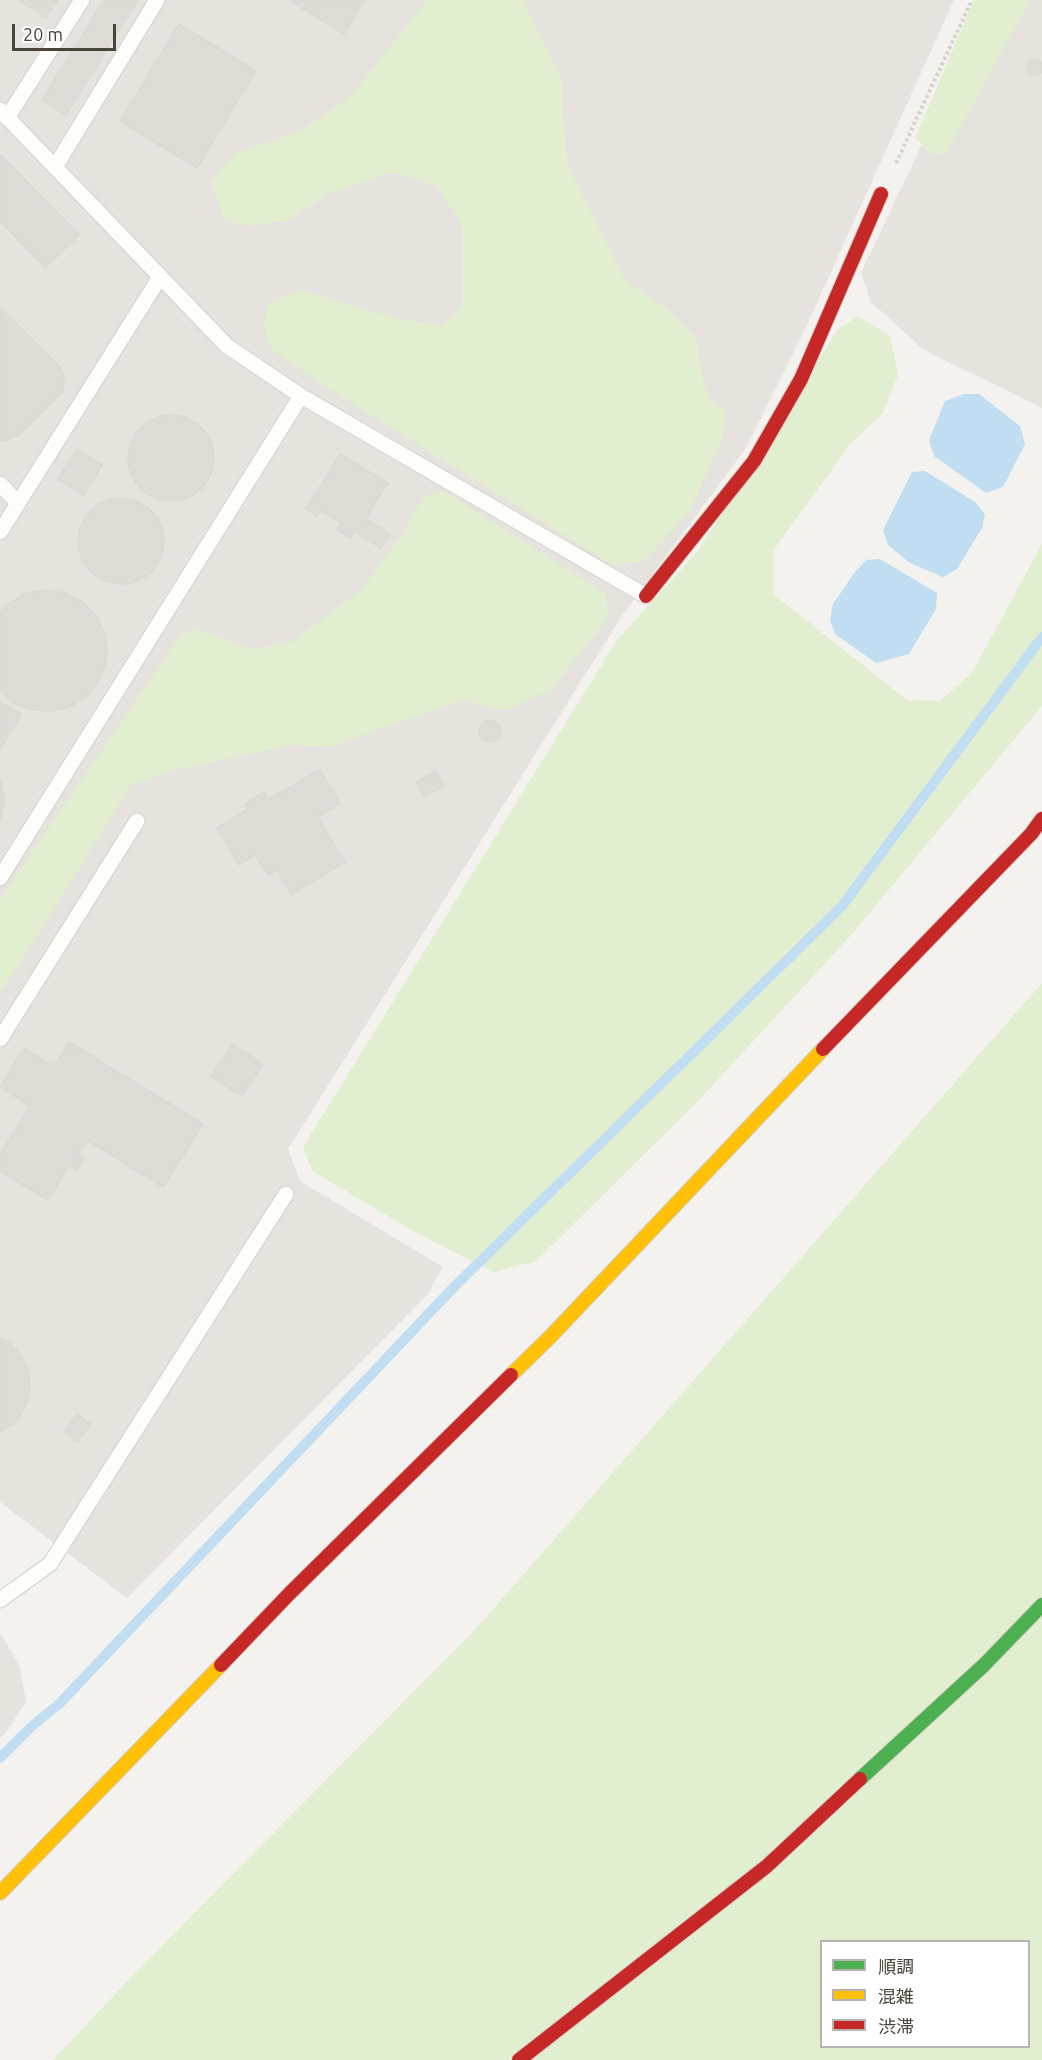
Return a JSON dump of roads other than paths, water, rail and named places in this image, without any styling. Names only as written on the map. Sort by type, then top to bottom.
[{"type":"street","points":[[646,596],[754,461],[801,379],[881,194]]},
{"type":"street","points":[[0,1893],[290,1593],[550,1336],[762,1112],[1023,843],[1042,819]]},
{"type":"street","points":[[519,2060],[767,1866],[984,1665],[1042,1605]]},
{"type":"lane","points":[[82,0],[4,114],[227,346],[301,396],[646,596]]},
{"type":"lane","points":[[55,166],[157,0]]},
{"type":"lane","points":[[0,532],[160,277]]},
{"type":"lane","points":[[0,878],[301,396]]},
{"type":"lane","points":[[0,484],[18,503]]},
{"type":"lane","points":[[0,1039],[137,821]]},
{"type":"lane","points":[[0,1600],[50,1564],[286,1194]]},
{"type":"water","points":[[964,394],[979,394],[1020,426],[1025,444],[1003,487],[986,493],[934,456],[929,440],[945,401]]},
{"type":"water","points":[[925,471],[975,502],[985,514],[982,528],[957,569],[943,577],[910,563],[888,545],[883,530],[912,472]]},
{"type":"water","points":[[880,559],[937,593],[936,609],[909,654],[876,663],[835,634],[830,620],[833,604],[855,572],[866,560]]},
{"type":"waterway","points":[[0,1758],[31,1727],[60,1703],[454,1287],[842,906],[1042,637]]}]
